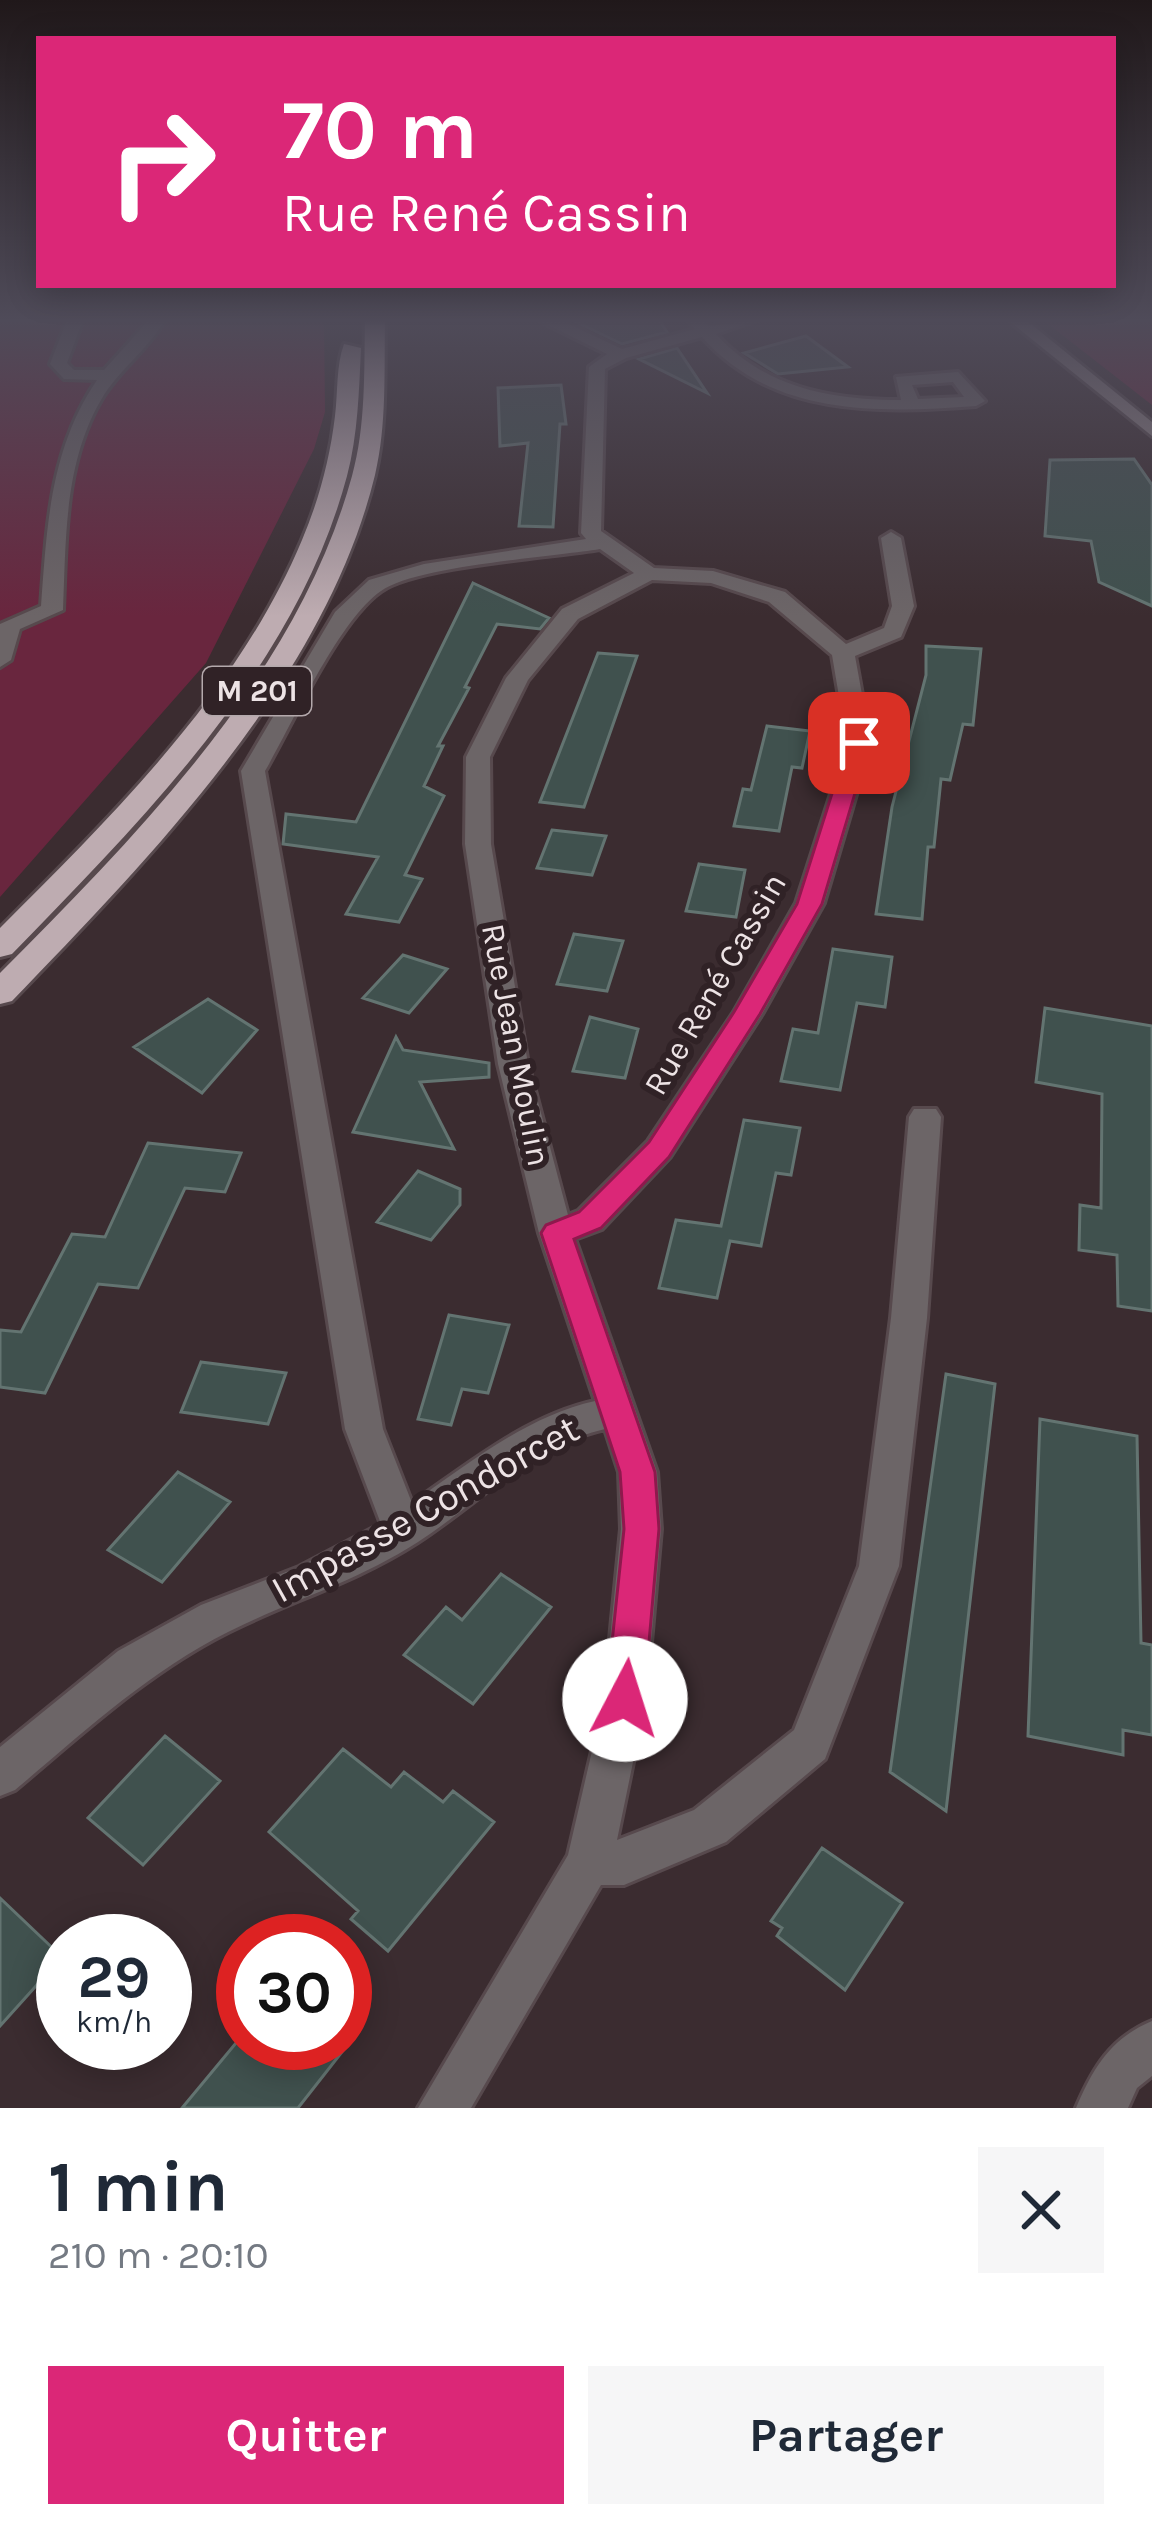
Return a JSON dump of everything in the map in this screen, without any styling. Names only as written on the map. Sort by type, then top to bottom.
[{"type":"highway","name":"M 201","points":[[0,947],[58,889],[194,733],[259,643],[310,550],[336,477],[346,418]]},
{"type":"highway","name":"M 201","points":[[0,993],[117,874],[218,747],[284,651],[330,570],[363,478],[373,418]]},
{"type":"street","points":[[0,659],[10,625],[52,610],[60,482],[86,418]]},
{"type":"street","points":[[593,418],[591,533],[600,543],[649,574],[713,577],[777,597],[843,653],[893,632],[903,606],[891,538]]},
{"type":"street","points":[[403,1531],[364,1429],[253,771],[346,613],[376,584],[424,570],[600,543]]},
{"type":"street","name":"Rue Jean Moulin","points":[[443,2108],[589,1864],[625,1699],[641,1529],[638,1472],[556,1233],[513,1064],[478,844],[478,757],[518,678],[570,614],[649,574]]},
{"type":"street","name":"Rue René Cassin","points":[[556,1233],[590,1220],[659,1150],[810,904],[859,743],[843,653]]},
{"type":"street","points":[[589,1864],[624,1862],[710,1826],[810,1744],[879,1566],[909,1318],[925,1117]]},
{"type":"street","name":"Impasse Condorcet","points":[[0,1775],[133,1665],[215,1618],[313,1580],[403,1531],[510,1455],[578,1420],[618,1411]]},
{"type":"street","points":[[1101,2108],[1120,2071],[1152,2045]]},
{"type":"shaded area","points":[[0,418],[323,418],[314,449],[206,663],[0,897]]},
{"type":"building","points":[[499,418],[565,418],[566,424],[560,424],[553,527],[519,526],[528,443],[500,446]]},
{"type":"building","points":[[1134,459],[1152,485],[1152,606],[1099,582],[1091,541],[1045,536],[1050,460]]},
{"type":"building","points":[[473,583],[549,618],[540,629],[497,624],[465,687],[469,688],[438,746],[443,746],[424,786],[444,796],[405,875],[422,879],[399,922],[346,914],[378,857],[283,844],[286,814],[356,822]]},
{"type":"building","points":[[926,646],[981,649],[973,725],[963,724],[950,780],[941,779],[934,847],[928,847],[922,919],[876,914],[892,807],[926,675]]},
{"type":"building","points":[[598,653],[637,656],[584,807],[540,802]]},
{"type":"building","points":[[767,726],[810,731],[802,768],[792,767],[779,831],[734,826],[743,789],[751,790]]},
{"type":"building","points":[[552,830],[606,836],[592,875],[537,868]]},
{"type":"building","points":[[699,864],[745,870],[736,917],[686,911]]},
{"type":"building","points":[[574,934],[623,941],[607,991],[557,984]]},
{"type":"building","points":[[833,949],[892,957],[885,1007],[857,1003],[840,1090],[781,1081],[793,1029],[818,1033]]},
{"type":"building","points":[[403,955],[447,969],[409,1013],[363,998]]},
{"type":"building","points":[[208,999],[257,1030],[202,1093],[134,1047]]},
{"type":"building","points":[[1045,1008],[1152,1026],[1152,1311],[1118,1306],[1117,1255],[1079,1250],[1080,1205],[1101,1208],[1102,1094],[1036,1082]]},
{"type":"building","points":[[590,1017],[638,1029],[625,1078],[573,1071]]},
{"type":"building","points":[[396,1037],[403,1050],[489,1063],[489,1077],[420,1082],[454,1149],[353,1132]]},
{"type":"building","points":[[744,1120],[800,1128],[791,1175],[776,1173],[761,1246],[730,1241],[717,1298],[659,1288],[676,1220],[721,1226]]},
{"type":"building","points":[[148,1143],[241,1153],[225,1192],[185,1188],[138,1288],[98,1284],[45,1393],[0,1387],[0,1330],[21,1332],[72,1234],[105,1237]]},
{"type":"building","points":[[418,1171],[460,1189],[460,1205],[431,1240],[377,1222]]},
{"type":"building","points":[[449,1315],[509,1325],[488,1393],[462,1389],[451,1425],[418,1419]]},
{"type":"building","points":[[201,1362],[286,1373],[268,1424],[181,1412]]},
{"type":"building","points":[[946,1374],[995,1384],[946,1811],[890,1772]]},
{"type":"building","points":[[1040,1419],[1137,1436],[1141,1643],[1152,1645],[1152,1735],[1123,1730],[1123,1755],[1028,1736]]},
{"type":"building","points":[[178,1472],[230,1502],[162,1582],[108,1550]]},
{"type":"building","points":[[501,1574],[551,1607],[473,1704],[404,1655],[446,1607],[462,1620]]},
{"type":"building","points":[[165,1736],[220,1781],[143,1865],[88,1818]]},
{"type":"building","points":[[343,1749],[391,1787],[404,1772],[443,1802],[453,1791],[494,1822],[388,1951],[372,1937],[372,1914],[355,1914],[358,1911],[269,1832]]},
{"type":"building","points":[[822,1848],[902,1903],[845,1990],[777,1936],[782,1928],[771,1921]]},
{"type":"building","points":[[0,1898],[36,1932],[36,1986],[0,2026]]},
{"type":"building","points":[[216,2067],[328,2070],[298,2108],[182,2108]]},
{"type":"route","points":[[625,1699],[641,1529],[638,1472],[556,1233],[590,1220],[659,1150],[746,1014],[810,904],[859,743]]}]
